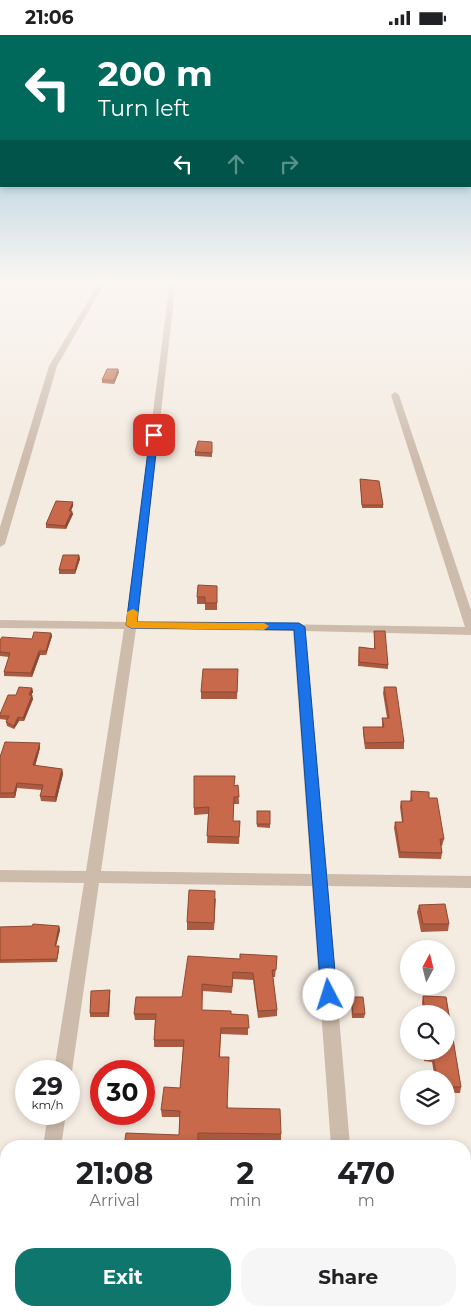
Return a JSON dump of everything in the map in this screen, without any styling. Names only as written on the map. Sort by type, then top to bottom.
[{"type":"street","points":[[0,544],[52,366],[67,341]]},
{"type":"street","points":[[65,1060],[91,877],[131,625],[166,341]]},
{"type":"street","points":[[0,624],[471,629],[395,395]]},
{"type":"street","points":[[299,627],[341,1140]]},
{"type":"street","points":[[0,876],[471,883]]},
{"type":"street","points":[[53,1140],[55,1125]]},
{"type":"building","points":[[107,369],[118,369],[114,380],[102,380]]},
{"type":"building","points":[[198,441],[212,442],[212,453],[195,452]]},
{"type":"building","points":[[360,479],[379,481],[383,505],[362,505]]},
{"type":"building","points":[[56,501],[73,502],[69,511],[72,511],[65,526],[46,524]]},
{"type":"building","points":[[63,555],[79,555],[75,570],[59,570]]},
{"type":"building","points":[[198,585],[217,586],[217,603],[205,603],[205,597],[197,597]]},
{"type":"building","points":[[374,631],[385,631],[388,665],[359,662],[359,647],[375,649]]},
{"type":"building","points":[[34,632],[51,633],[46,651],[39,651],[31,673],[4,672],[10,653],[0,652],[0,640],[2,637],[32,639]]},
{"type":"building","points":[[203,669],[238,669],[237,692],[201,692]]},
{"type":"building","points":[[19,687],[32,688],[29,695],[32,695],[23,718],[18,717],[14,726],[6,722],[9,716],[0,716],[0,714],[8,695],[16,695]]},
{"type":"building","points":[[384,687],[396,687],[404,742],[365,743],[363,727],[384,727],[382,718],[389,718]]},
{"type":"building","points":[[5,742],[40,743],[33,765],[62,769],[55,797],[40,796],[43,785],[17,783],[14,793],[0,793],[0,757]]},
{"type":"building","points":[[194,776],[235,776],[234,786],[238,785],[239,797],[234,797],[233,821],[240,821],[239,837],[207,836],[209,807],[194,808]]},
{"type":"building","points":[[411,791],[429,792],[429,798],[437,798],[444,839],[440,839],[442,853],[400,852],[395,822],[403,822],[401,801],[412,801]]},
{"type":"building","points":[[257,811],[270,811],[270,824],[257,824]]},
{"type":"building","points":[[189,890],[215,891],[214,923],[187,922]]},
{"type":"building","points":[[445,904],[449,924],[423,924],[419,905]]},
{"type":"building","points":[[33,924],[59,926],[55,946],[59,946],[57,959],[0,960],[0,927],[32,926]]},
{"type":"building","points":[[240,954],[277,956],[276,970],[272,970],[277,1010],[258,1011],[253,973],[233,972],[232,987],[202,984],[202,1010],[231,1011],[231,1014],[248,1015],[249,1028],[221,1028],[219,1057],[229,1057],[227,1108],[280,1109],[281,1134],[198,1133],[198,1140],[125,1140],[126,1133],[179,1135],[180,1111],[161,1110],[164,1087],[180,1088],[184,1040],[154,1040],[156,1014],[134,1014],[136,997],[182,997],[188,956],[240,959]]},
{"type":"building","points":[[110,990],[108,1013],[90,1013],[91,991]]},
{"type":"building","points":[[423,996],[446,997],[447,1005],[424,1005]]},
{"type":"building","points":[[351,997],[363,997],[365,1014],[353,1014]]},
{"type":"building","points":[[455,1051],[461,1087],[455,1087],[455,1070],[435,1070],[434,1060],[455,1060]]},
{"type":"slow traffic","points":[[133,612],[131,625],[264,626]]},
{"type":"route","points":[[154,435],[131,625],[299,627],[329,995]]}]
